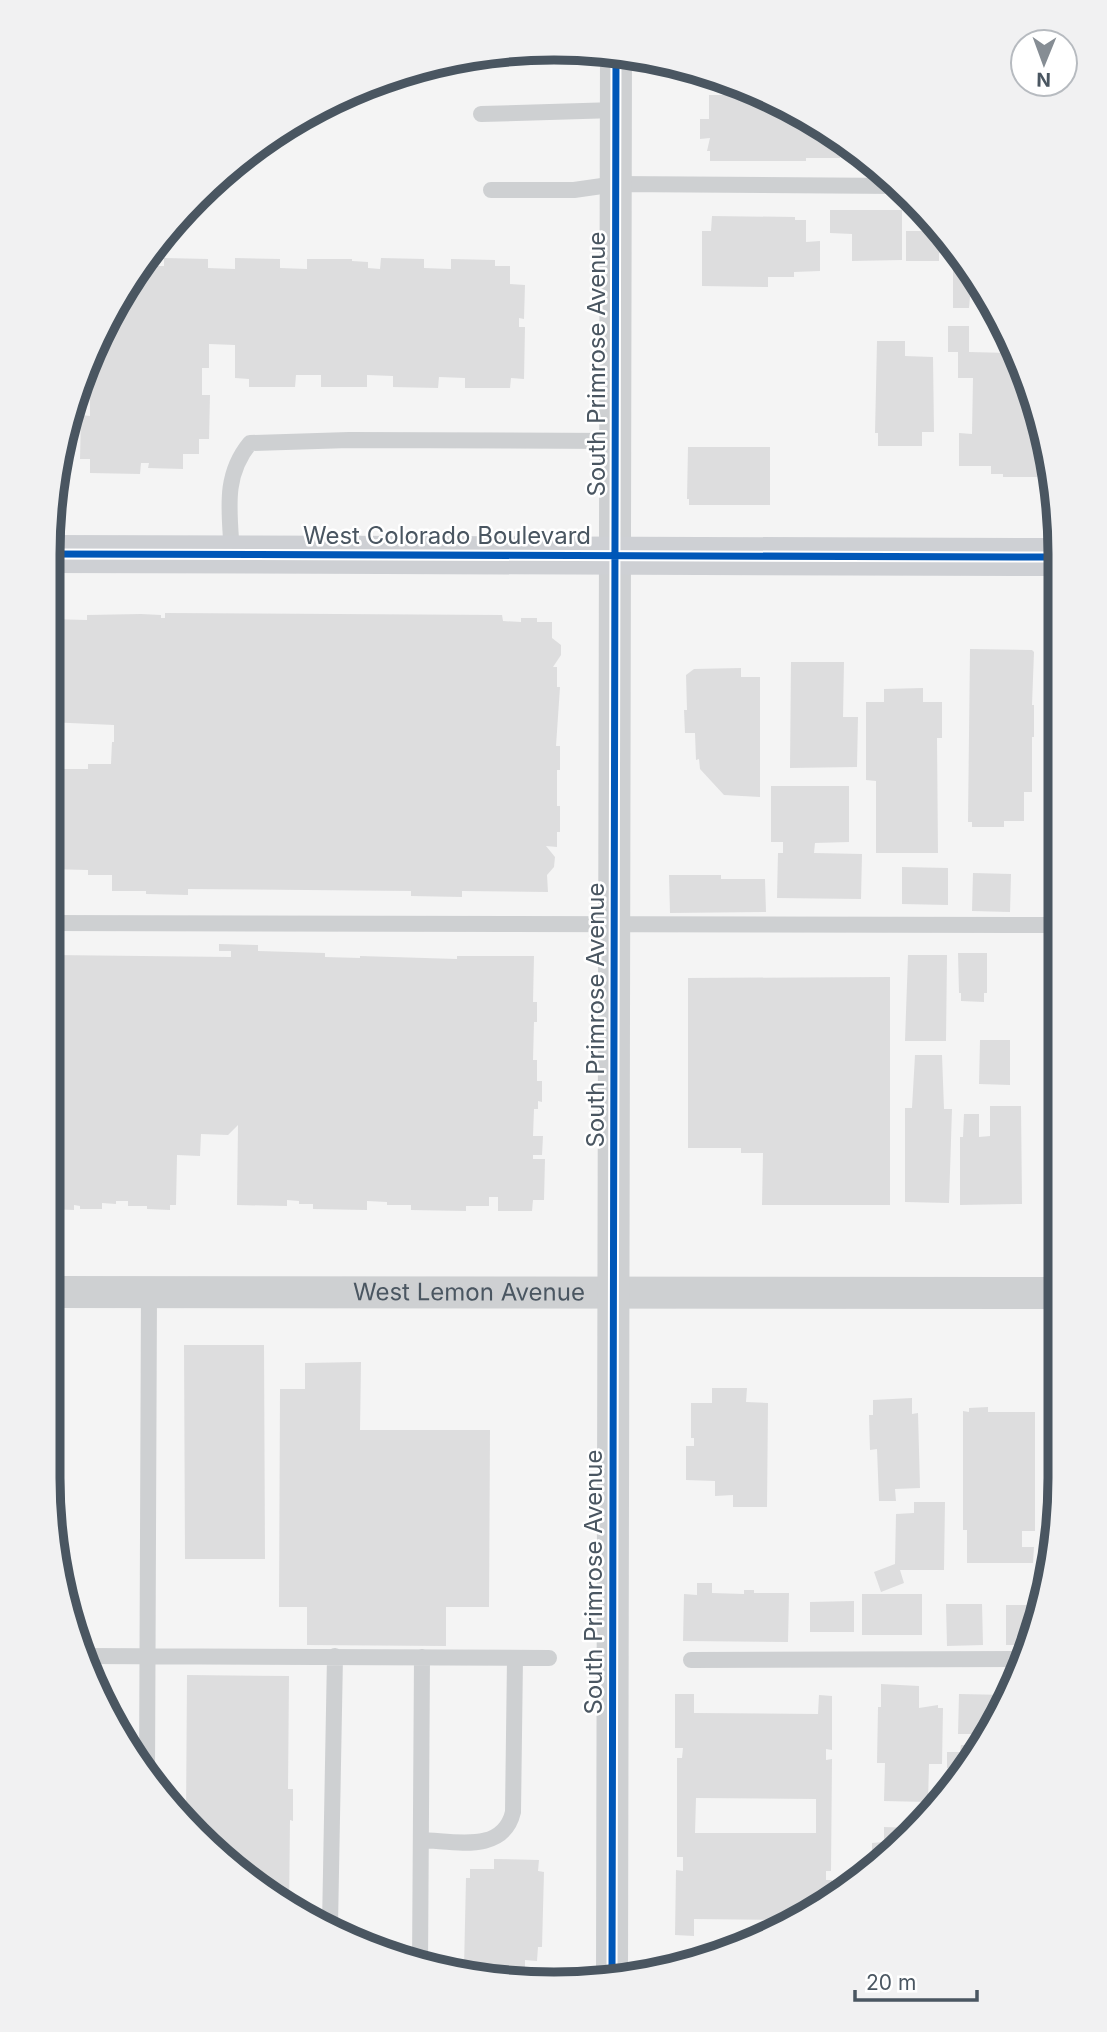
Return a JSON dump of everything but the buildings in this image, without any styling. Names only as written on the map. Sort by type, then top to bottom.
[{"type":"street","name":"South Primrose Avenue","points":[[612,1969],[616,64]]},
{"type":"street","name":"West Colorado Boulevard","points":[[60,554],[1048,556]]},
{"type":"street","name":"West Lemon Avenue","points":[[60,1292],[1048,1293]]},
{"type":"lane","points":[[481,114],[616,110]]},
{"type":"lane","points":[[491,190],[574,190],[615,184],[883,186]]},
{"type":"lane","points":[[232,555],[229,488],[238,458],[250,443],[349,440],[616,441]]},
{"type":"lane","points":[[60,923],[1048,925]]},
{"type":"lane","points":[[147,1759],[149,1292]]},
{"type":"lane","points":[[93,1656],[549,1658]]},
{"type":"lane","points":[[330,1919],[335,1657]]},
{"type":"lane","points":[[420,1954],[422,1657]]},
{"type":"lane","points":[[421,1840],[487,1842],[501,1835],[510,1825],[513,1812],[515,1658]]},
{"type":"lane","points":[[691,1660],[1013,1659]]},
{"type":"cycle path","points":[[612,1969],[616,64]]},
{"type":"cycle path","points":[[60,554],[1048,557]]}]
